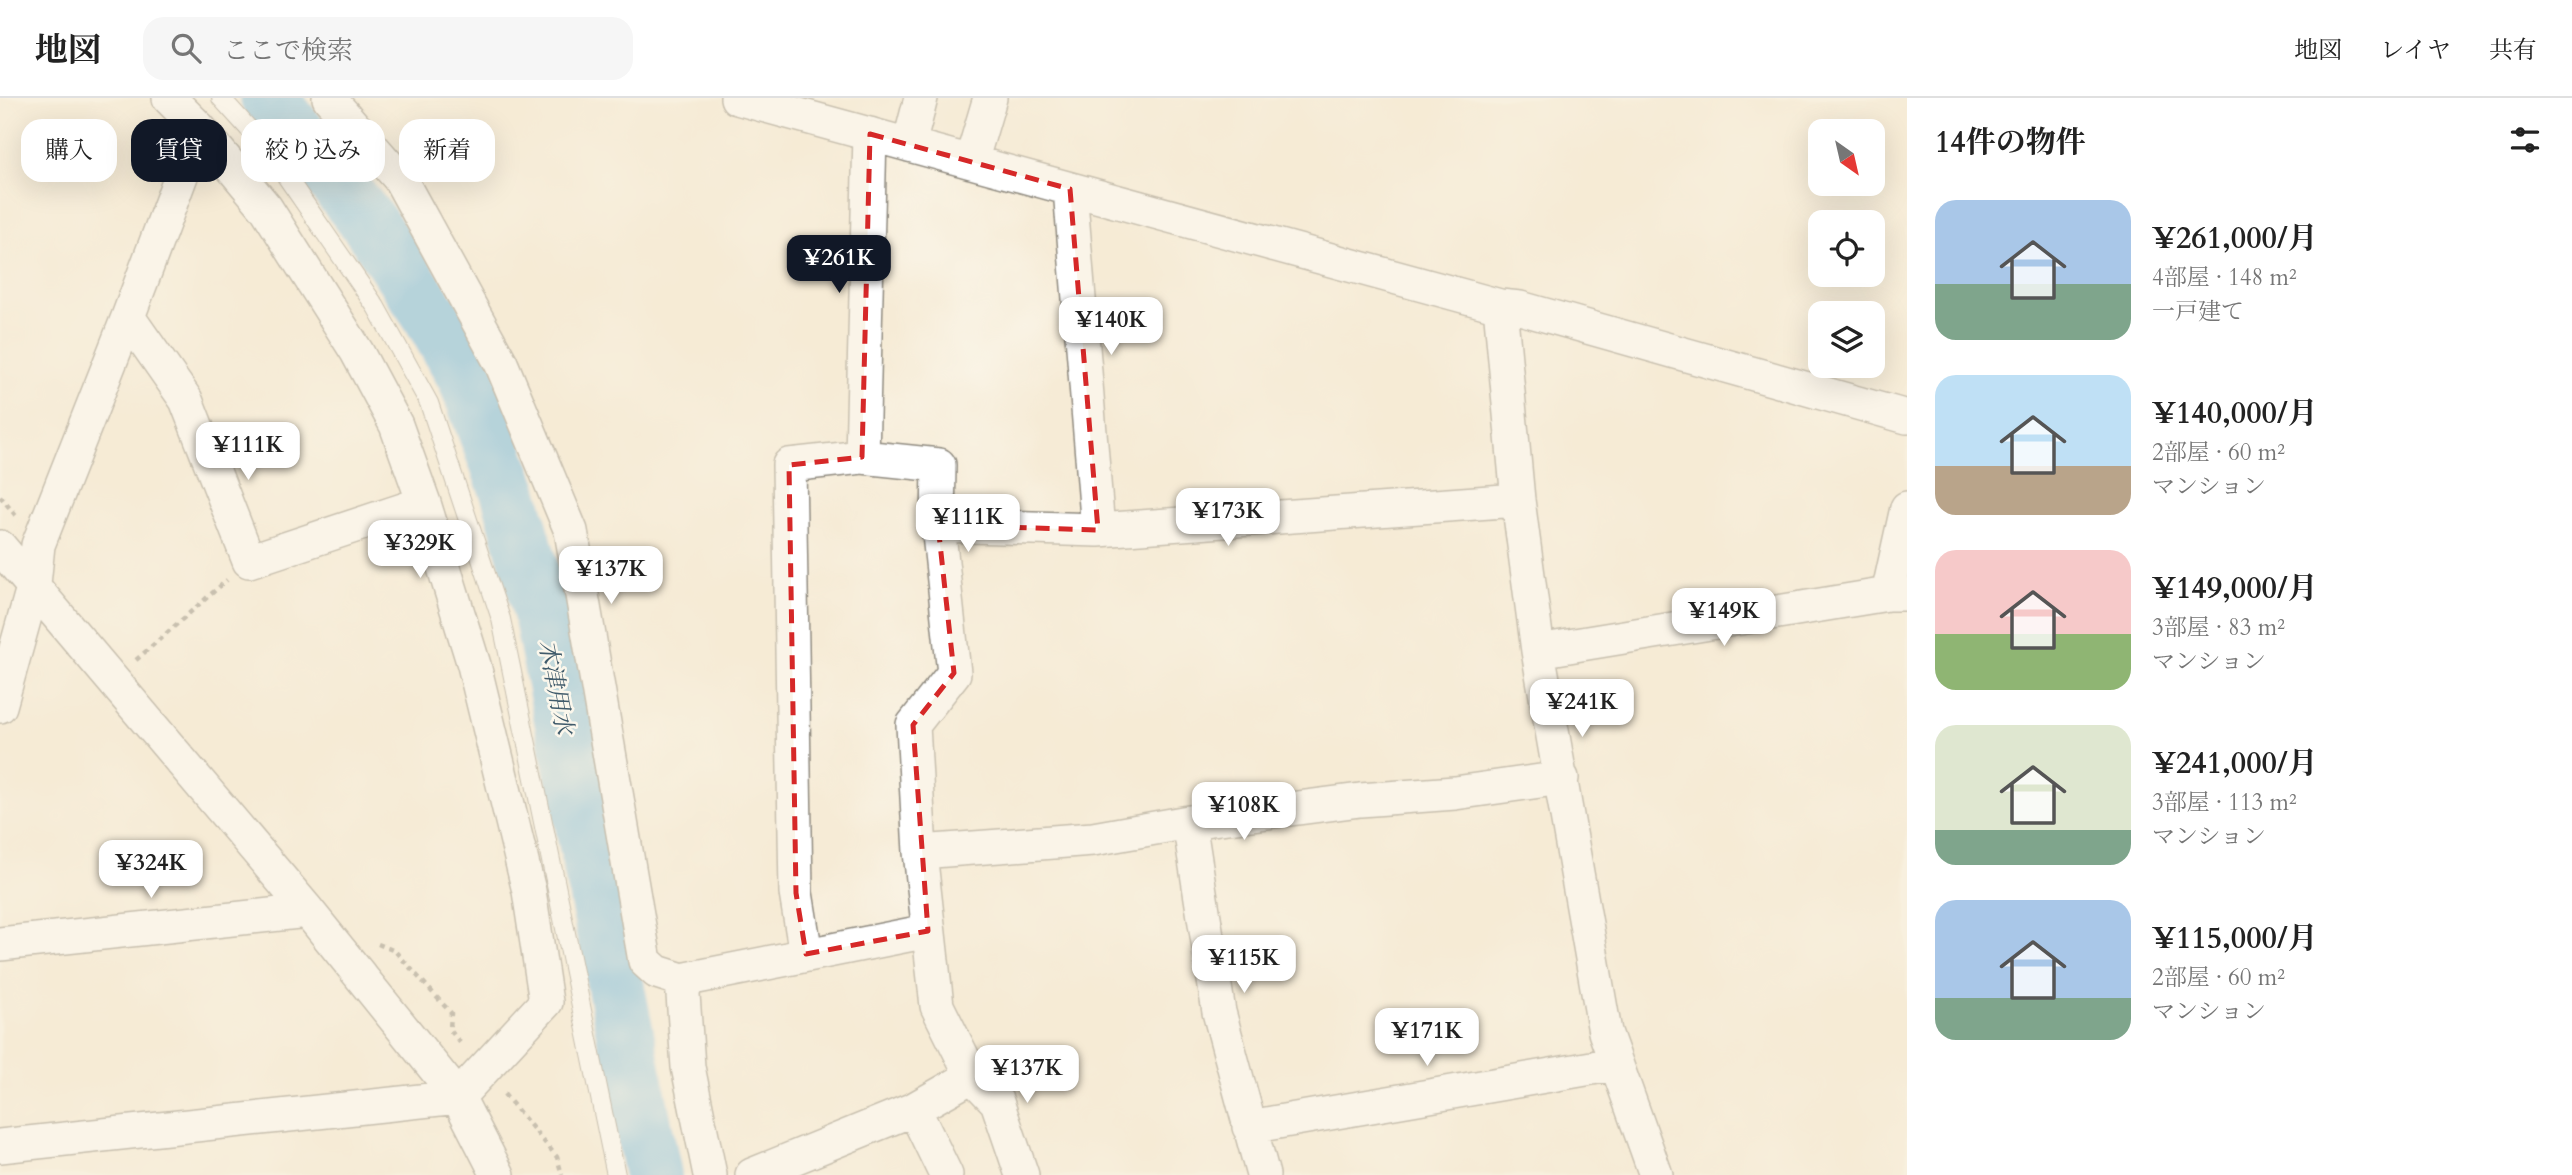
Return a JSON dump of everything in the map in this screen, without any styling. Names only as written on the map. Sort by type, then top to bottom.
[{"type":"street","points":[[169,98],[190,119]]},
{"type":"street","points":[[330,98],[400,179],[501,363],[571,531],[645,961],[656,972],[682,980],[928,932]]},
{"type":"street","points":[[737,98],[1500,306],[1520,308],[1907,417]]},
{"type":"street","points":[[909,145],[921,98]]},
{"type":"street","points":[[971,162],[990,98]]},
{"type":"street","points":[[862,457],[870,134]]},
{"type":"street","points":[[0,1146],[458,1097],[547,1002],[529,891],[478,679],[425,503],[396,425],[357,352],[266,208],[227,161]]},
{"type":"street","points":[[0,706],[34,584],[38,545],[179,182]]},
{"type":"street","points":[[1070,189],[1098,530]]},
{"type":"street","points":[[1500,306],[1518,500],[1538,651],[1605,1032],[1656,1175]]},
{"type":"street","points":[[128,317],[186,400],[249,561],[425,503]]},
{"type":"street","points":[[806,954],[796,892],[789,466],[862,457],[939,466],[938,525],[954,673],[913,725],[920,852],[928,932],[937,1006],[972,1076],[997,1102],[1022,1175]]},
{"type":"street","points":[[938,525],[1098,530],[1518,500]]},
{"type":"street","points":[[1538,651],[1898,594],[1907,508]]},
{"type":"street","points":[[0,547],[308,911],[458,1097],[498,1175]]},
{"type":"street","points":[[920,852],[1093,839],[1189,822],[1360,800],[1455,793],[1562,778]]},
{"type":"street","points":[[1189,822],[1219,1012],[1263,1175]]},
{"type":"street","points":[[0,944],[308,911]]},
{"type":"street","points":[[682,980],[688,1067],[710,1175]]},
{"type":"street","points":[[1249,1126],[1615,1064]]},
{"type":"street","points":[[751,1175],[914,1110],[972,1076]]},
{"type":"street","points":[[914,1110],[946,1175]]},
{"type":"lane","points":[[221,98],[268,150],[376,307],[429,403],[501,619],[616,1175]]},
{"type":"path","points":[[135,661],[249,561]]},
{"type":"highlighted area","points":[[870,134],[1070,189],[1098,530],[938,525],[954,673],[913,725],[928,931],[806,954],[796,893],[789,465],[862,457]]},
{"type":"waterway","name":"木津用水","points":[[269,98],[370,225],[431,315],[466,377],[510,494],[542,614],[653,1175]]}]
